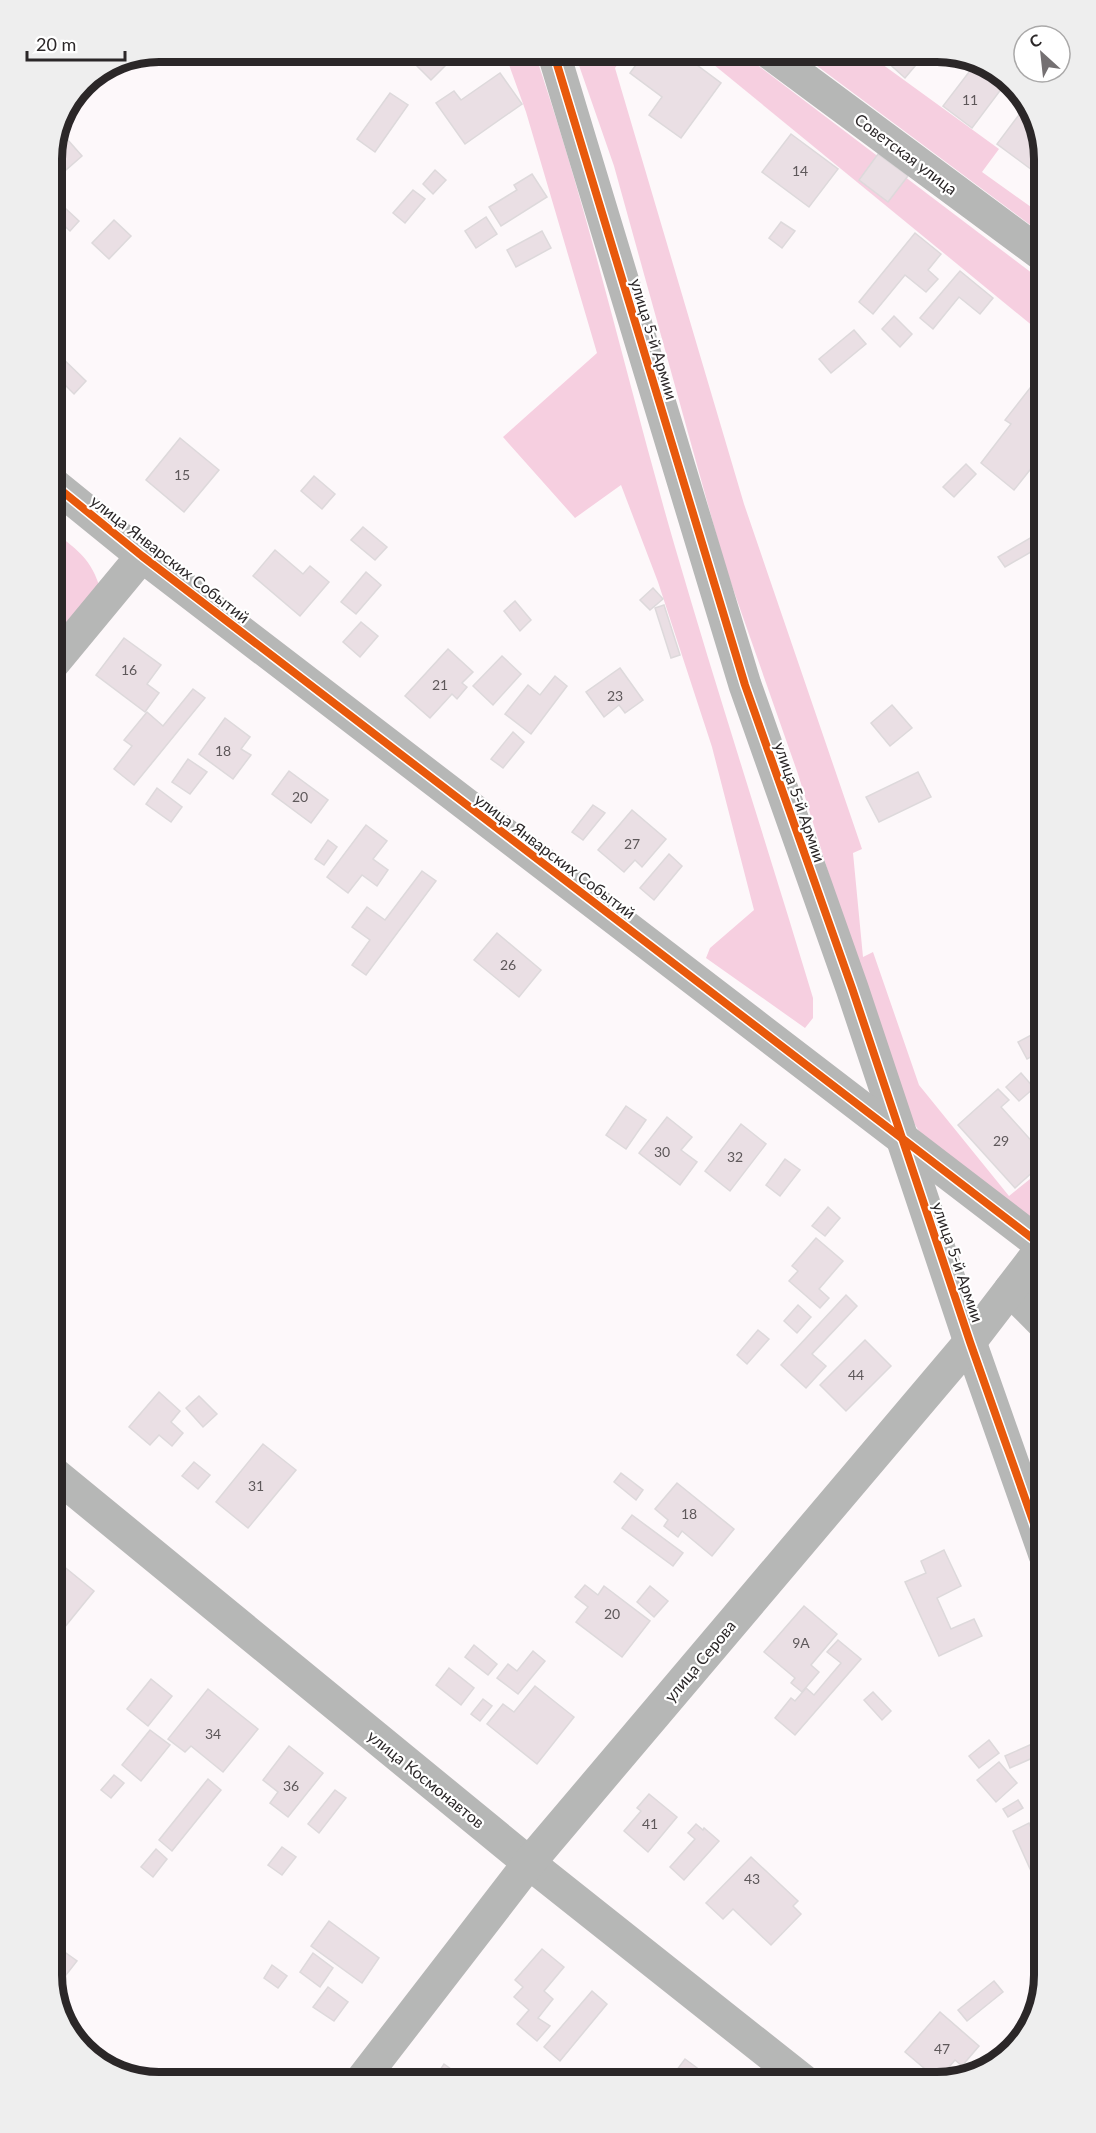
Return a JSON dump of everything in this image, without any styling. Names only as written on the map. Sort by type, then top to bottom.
[{"type":"street","name":"улица 5-й Армии","points":[[556,62],[745,685],[852,988],[970,1342],[1034,1524]]},
{"type":"street","name":"Советская улица","points":[[782,62],[1034,249]]},
{"type":"street","name":"улица Январских Событий","points":[[62,491],[142,556],[1034,1238]]},
{"type":"street","points":[[62,653],[142,556]]},
{"type":"street","name":"улица Серова","points":[[368,2071],[529,1863],[970,1342],[1034,1259]]},
{"type":"street","points":[[1010,1290],[1034,1315]]},
{"type":"street","name":"улица Космонавтов","points":[[62,1480],[529,1863],[792,2072]]},
{"type":"shaded area","points":[[508,62],[538,62],[554,112],[591,236],[675,547],[813,998],[813,1018],[805,1028],[706,958],[710,948],[754,910],[712,747],[658,582],[621,485],[575,518],[503,437],[597,353],[526,112]]},
{"type":"shaded area","points":[[578,62],[620,62],[615,68],[744,504],[862,849],[853,853],[863,957],[873,952],[919,1085],[1009,1196],[1034,1176],[1034,1224],[1029,1227],[934,1155],[907,1112],[858,969],[798,774],[725,566],[614,166]]},
{"type":"shaded area","points":[[710,62],[754,62],[1034,275],[1034,327]]},
{"type":"shaded area","points":[[812,62],[879,62],[999,149],[982,172],[1034,209],[1034,228]]},
{"type":"shaded area","points":[[62,538],[86,560],[99,585],[62,640],[62,604],[65,600],[62,598]]},
{"type":"building","points":[[413,62],[449,62],[431,80]]},
{"type":"building","points":[[638,62],[693,62],[721,83],[681,138],[649,115],[662,97],[630,73]]},
{"type":"building","points":[[887,62],[918,62],[905,78]]},
{"type":"building","points":[[972,68],[1003,87],[972,128],[943,106]]},
{"type":"building","points":[[500,73],[522,104],[465,144],[436,103],[454,91],[461,100]]},
{"type":"building","points":[[390,93],[408,105],[375,152],[357,139]]},
{"type":"building","points":[[1022,111],[1033,140],[1034,167],[1032,170],[997,144]]},
{"type":"building","points":[[791,134],[838,169],[809,207],[762,172]]},
{"type":"building","points":[[67,139],[82,156],[62,173],[62,152],[64,142]]},
{"type":"building","points":[[878,154],[908,176],[888,202],[859,180]]},
{"type":"building","points":[[435,170],[446,180],[433,194],[423,184]]},
{"type":"building","points":[[532,174],[547,197],[501,226],[489,207],[517,190],[514,185]]},
{"type":"building","points":[[413,190],[425,199],[405,223],[393,213]]},
{"type":"building","points":[[65,208],[79,221],[70,231],[62,224],[62,211]]},
{"type":"building","points":[[486,217],[497,234],[476,248],[465,231]]},
{"type":"building","points":[[114,220],[131,236],[109,259],[92,243]]},
{"type":"building","points":[[781,222],[795,231],[782,248],[769,238]]},
{"type":"building","points":[[542,231],[551,248],[516,267],[507,250]]},
{"type":"building","points":[[915,233],[941,254],[928,270],[938,279],[926,292],[905,275],[873,314],[859,302]]},
{"type":"building","points":[[960,271],[993,298],[980,314],[959,297],[933,329],[920,318]]},
{"type":"building","points":[[894,316],[912,334],[900,347],[882,329]]},
{"type":"building","points":[[854,330],[866,344],[831,373],[819,359]]},
{"type":"building","points":[[62,358],[86,381],[74,394],[62,382]]},
{"type":"building","points":[[1034,383],[1034,465],[1014,490],[981,463],[1011,424],[1005,420]]},
{"type":"building","points":[[180,438],[219,470],[184,512],[146,480]]},
{"type":"building","points":[[966,464],[976,474],[954,497],[943,487]]},
{"type":"building","points":[[314,476],[335,494],[322,509],[301,491]]},
{"type":"building","points":[[363,527],[387,547],[375,560],[351,540]]},
{"type":"building","points":[[1034,536],[1034,550],[1005,567],[998,557]]},
{"type":"building","points":[[275,550],[303,574],[310,566],[329,582],[300,616],[253,576]]},
{"type":"building","points":[[366,572],[381,585],[356,614],[341,602]]},
{"type":"building","points":[[653,588],[663,599],[650,610],[640,600]]},
{"type":"building","points":[[515,601],[531,620],[520,631],[504,611]]},
{"type":"building","points":[[664,605],[680,655],[671,658],[655,608]]},
{"type":"building","points":[[361,622],[378,636],[360,657],[343,642]]},
{"type":"building","points":[[124,638],[161,665],[147,684],[159,693],[145,712],[96,675]]},
{"type":"building","points":[[448,649],[473,672],[462,683],[467,687],[457,699],[452,694],[430,718],[405,696]]},
{"type":"building","points":[[502,656],[521,674],[493,705],[473,686]]},
{"type":"building","points":[[620,668],[643,700],[625,713],[619,705],[604,717],[586,692]]},
{"type":"building","points":[[555,676],[567,686],[531,734],[505,714],[528,685],[540,695]]},
{"type":"building","points":[[193,689],[205,698],[134,785],[114,769],[132,746],[124,740],[147,712],[163,726]]},
{"type":"building","points":[[892,705],[912,728],[890,746],[871,723]]},
{"type":"building","points":[[225,718],[250,737],[241,749],[251,755],[233,779],[199,754]]},
{"type":"building","points":[[513,732],[524,742],[503,768],[491,759]]},
{"type":"building","points":[[188,759],[207,772],[190,794],[172,782]]},
{"type":"building","points":[[289,771],[328,800],[311,823],[272,794]]},
{"type":"building","points":[[918,772],[931,797],[879,822],[866,797]]},
{"type":"building","points":[[157,788],[182,807],[171,822],[146,804]]},
{"type":"building","points":[[593,805],[605,813],[583,840],[572,832]]},
{"type":"building","points":[[632,810],[666,839],[642,867],[635,860],[624,872],[598,850]]},
{"type":"building","points":[[366,825],[387,841],[373,859],[388,870],[377,886],[362,875],[348,893],[327,877]]},
{"type":"building","points":[[328,840],[337,847],[324,865],[315,859]]},
{"type":"building","points":[[669,854],[682,866],[654,900],[640,888]]},
{"type":"building","points":[[422,871],[436,881],[366,975],[352,965],[370,940],[352,927],[367,907],[385,920]]},
{"type":"building","points":[[497,933],[541,970],[519,997],[474,960]]},
{"type":"building","points":[[1034,1034],[1034,1055],[1027,1059],[1018,1042]]},
{"type":"building","points":[[1021,1073],[1034,1088],[1019,1101],[1006,1087]]},
{"type":"building","points":[[998,1089],[1009,1100],[1001,1107],[1034,1144],[1034,1171],[1015,1188],[958,1125]]},
{"type":"building","points":[[626,1106],[646,1120],[626,1149],[606,1135]]},
{"type":"building","points":[[667,1117],[692,1137],[681,1150],[697,1162],[680,1185],[639,1153]]},
{"type":"building","points":[[741,1124],[766,1144],[730,1191],[705,1171]]},
{"type":"building","points":[[785,1159],[800,1170],[780,1196],[766,1185]]},
{"type":"building","points":[[828,1207],[840,1218],[825,1236],[812,1226]]},
{"type":"building","points":[[816,1238],[843,1261],[819,1289],[829,1298],[820,1308],[789,1281],[798,1271],[792,1266]]},
{"type":"building","points":[[846,1295],[857,1306],[812,1354],[826,1366],[806,1388],[781,1365]]},
{"type":"building","points":[[798,1305],[811,1317],[797,1333],[784,1321]]},
{"type":"building","points":[[758,1330],[769,1339],[747,1364],[737,1355]]},
{"type":"building","points":[[865,1340],[891,1366],[846,1411],[820,1385]]},
{"type":"building","points":[[159,1392],[180,1411],[171,1422],[183,1433],[172,1446],[159,1435],[150,1445],[129,1427]]},
{"type":"building","points":[[199,1396],[217,1414],[203,1427],[186,1408]]},
{"type":"building","points":[[263,1444],[296,1470],[248,1528],[216,1502]]},
{"type":"building","points":[[194,1462],[210,1475],[198,1489],[182,1476]]},
{"type":"building","points":[[621,1473],[643,1490],[636,1500],[614,1482]]},
{"type":"building","points":[[677,1483],[734,1529],[712,1556],[682,1531],[678,1537],[664,1526],[668,1520],[655,1509]]},
{"type":"building","points":[[632,1515],[683,1553],[673,1566],[622,1528]]},
{"type":"building","points":[[944,1550],[961,1586],[937,1598],[951,1629],[974,1619],[982,1636],[939,1656],[905,1582],[926,1573],[921,1561]]},
{"type":"building","points":[[62,1565],[94,1591],[62,1630]]},
{"type":"building","points":[[585,1585],[598,1595],[604,1586],[650,1621],[622,1657],[576,1622],[588,1607],[575,1597]]},
{"type":"building","points":[[650,1586],[668,1601],[654,1617],[637,1602]]},
{"type":"building","points":[[804,1606],[837,1634],[811,1665],[819,1672],[802,1692],[791,1683],[795,1678],[764,1652]]},
{"type":"building","points":[[838,1640],[861,1659],[795,1735],[775,1718],[791,1698],[795,1701],[806,1688],[814,1695],[841,1663],[827,1652]]},
{"type":"building","points":[[474,1645],[497,1664],[488,1675],[465,1657]]},
{"type":"building","points":[[533,1651],[545,1661],[518,1694],[497,1678],[508,1664],[517,1671]]},
{"type":"building","points":[[449,1668],[474,1688],[461,1705],[436,1685]]},
{"type":"building","points":[[151,1679],[172,1696],[148,1726],[127,1709]]},
{"type":"building","points":[[535,1686],[574,1717],[537,1764],[487,1724],[503,1704],[514,1712]]},
{"type":"building","points":[[208,1689],[258,1729],[223,1772],[191,1746],[185,1752],[168,1739]]},
{"type":"building","points":[[873,1692],[891,1711],[882,1720],[864,1700]]},
{"type":"building","points":[[483,1699],[492,1706],[480,1721],[471,1714]]},
{"type":"building","points":[[150,1730],[170,1745],[141,1781],[122,1765]]},
{"type":"building","points":[[989,1740],[999,1753],[979,1768],[969,1756]]},
{"type":"building","points":[[1032,1744],[1034,1749],[1034,1757],[1010,1768],[1005,1756]]},
{"type":"building","points":[[289,1746],[323,1773],[288,1817],[270,1803],[278,1792],[263,1780]]},
{"type":"building","points":[[999,1762],[1017,1783],[996,1802],[977,1780]]},
{"type":"building","points":[[114,1775],[124,1783],[111,1798],[101,1790]]},
{"type":"building","points":[[208,1779],[221,1790],[172,1851],[159,1840]]},
{"type":"building","points":[[335,1790],[346,1798],[319,1833],[308,1824]]},
{"type":"building","points":[[649,1794],[677,1817],[648,1852],[624,1831],[641,1811],[637,1808]]},
{"type":"building","points":[[1018,1800],[1023,1808],[1008,1817],[1003,1809]]},
{"type":"building","points":[[1029,1823],[1031,1828],[1034,1827],[1034,1870],[1031,1871],[1013,1831]]},
{"type":"building","points":[[696,1824],[719,1841],[684,1880],[670,1867],[695,1839],[688,1833]]},
{"type":"building","points":[[282,1847],[296,1857],[282,1875],[268,1865]]},
{"type":"building","points":[[156,1849],[167,1859],[153,1877],[141,1867]]},
{"type":"building","points":[[751,1857],[798,1901],[793,1906],[801,1914],[771,1945],[733,1909],[723,1919],[706,1903]]},
{"type":"building","points":[[329,1921],[379,1958],[362,1983],[311,1946]]},
{"type":"building","points":[[542,1949],[564,1967],[544,1991],[553,1999],[538,2018],[550,2026],[537,2041],[517,2024],[529,2010],[514,1997],[523,1987],[515,1980]]},
{"type":"building","points":[[66,1953],[77,1961],[66,1975],[62,1972],[62,1958]]},
{"type":"building","points":[[313,1953],[333,1968],[320,1987],[300,1972]]},
{"type":"building","points":[[272,1965],[287,1976],[278,1988],[264,1978]]},
{"type":"building","points":[[994,1981],[1003,1992],[967,2021],[958,2010]]},
{"type":"building","points":[[328,1987],[348,2002],[334,2021],[313,2007]]},
{"type":"building","points":[[592,1991],[607,2004],[560,2061],[544,2047]]},
{"type":"building","points":[[940,2012],[979,2046],[962,2066],[955,2060],[946,2071],[937,2072],[929,2072],[905,2052]]},
{"type":"building","points":[[685,2059],[702,2072],[676,2072]]},
{"type":"building","points":[[444,2064],[454,2071],[439,2071]]},
{"type":"cycle path","points":[[556,62],[745,685],[852,988],[970,1342],[1034,1524]]},
{"type":"cycle path","points":[[62,491],[142,556],[1034,1240]]}]
